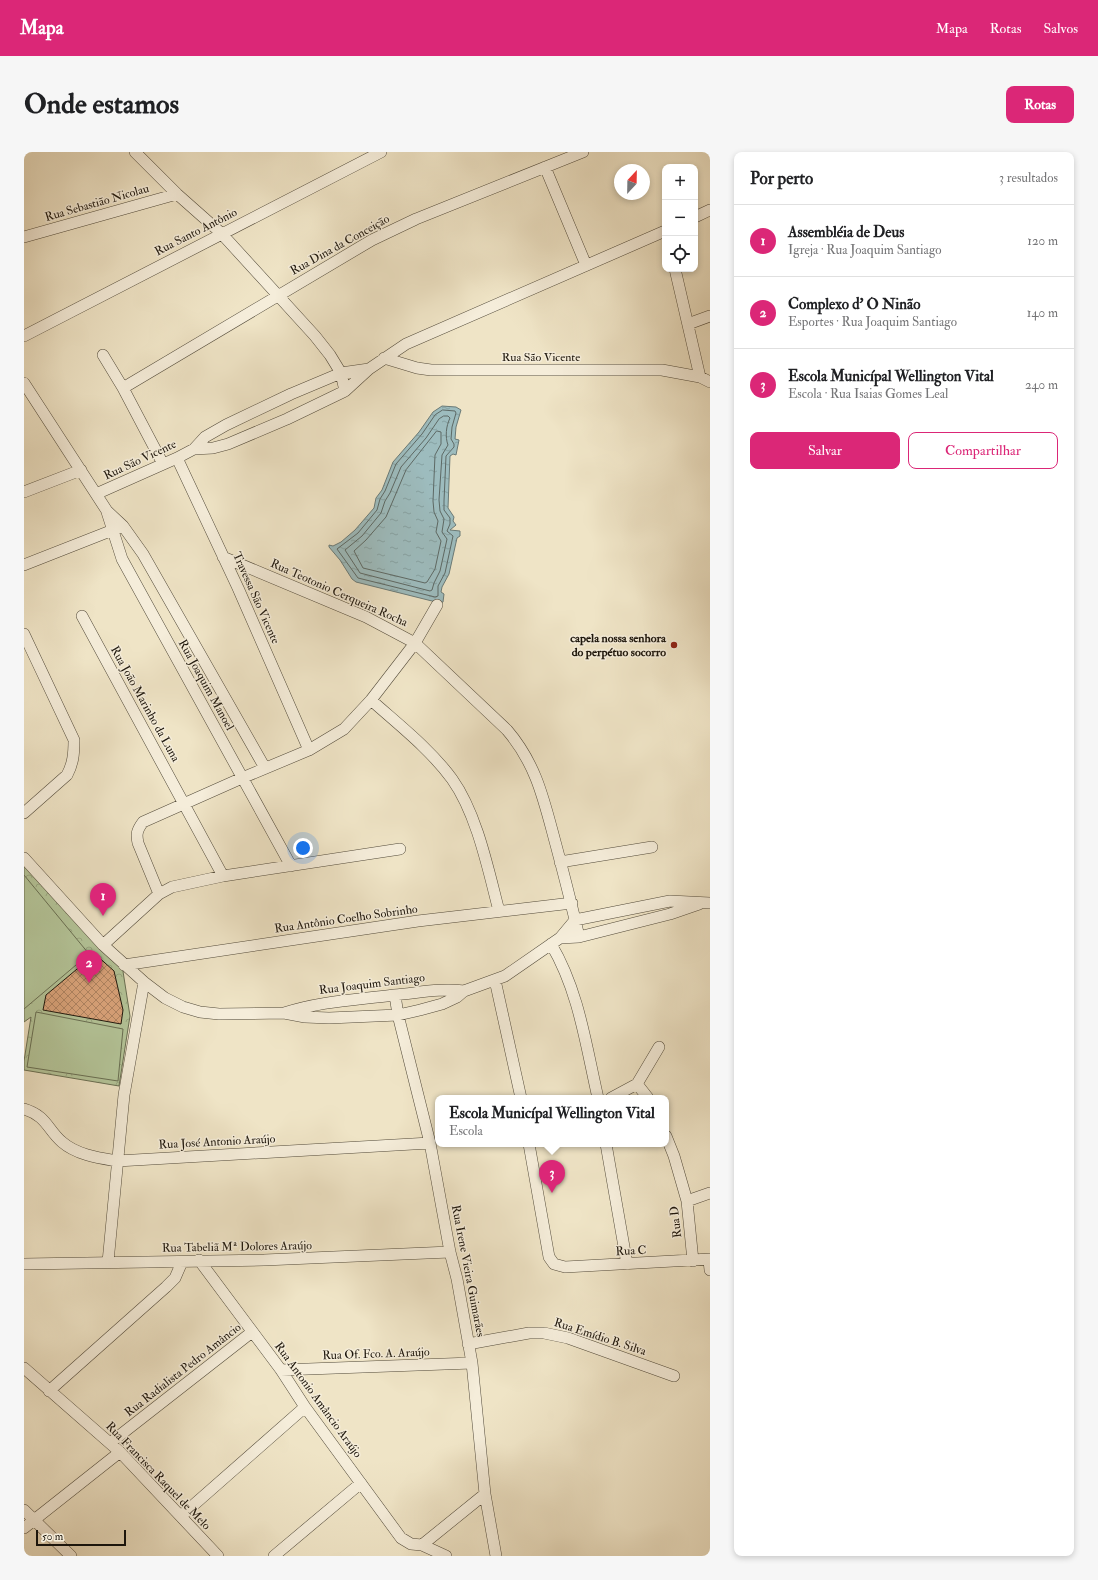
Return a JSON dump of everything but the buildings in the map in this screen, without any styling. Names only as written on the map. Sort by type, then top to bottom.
[{"type":"street","points":[[135,152],[177,194],[221,233],[325,348],[341,373],[346,391]]},
{"type":"street","name":"Rua Santo Antônio","points":[[24,336],[221,233],[381,152]]},
{"type":"street","name":"Rua Dina da Conceição","points":[[123,388],[378,237],[416,219],[583,152]]},
{"type":"street","points":[[545,167],[586,265]]},
{"type":"street","name":"Rua Sebastião Nicolau","points":[[24,237],[177,194]]},
{"type":"street","points":[[698,216],[710,210]]},
{"type":"street","name":"Rua São Vicente","points":[[194,448],[213,448],[228,444],[287,419],[346,391],[368,369],[406,344],[662,231]]},
{"type":"street","points":[[676,272],[688,324],[705,380]]},
{"type":"street","points":[[688,324],[710,316]]},
{"type":"street","points":[[103,355],[123,388],[163,464]]},
{"type":"street","name":"Rua São Vicente","points":[[384,358],[417,368],[431,370],[662,370],[705,380]]},
{"type":"street","name":"Rua São Vicente","points":[[96,494],[177,458],[194,448],[206,437],[226,425],[291,394],[341,373],[368,369]]},
{"type":"street","name":"Rua Joaquim Manoel","points":[[24,383],[118,528],[143,554],[265,768]]},
{"type":"street","name":"Travessa São Vicente","points":[[177,458],[309,750]]},
{"type":"street","points":[[24,492],[80,470]]},
{"type":"street","points":[[24,565],[118,528]]},
{"type":"street","name":"Rua Joaquim Manoel","points":[[118,528],[122,559],[291,866]]},
{"type":"street","name":"Rua Teotonio Cerqueira Rocha","points":[[223,557],[366,617],[415,643],[507,730],[519,744],[534,772],[545,804],[572,903],[579,937]]},
{"type":"street","points":[[159,894],[136,835],[138,828],[143,822],[309,750],[344,729],[371,700],[415,643],[437,605]]},
{"type":"street","name":"Rua João Marinho da Luna","points":[[82,616],[185,803],[223,876]]},
{"type":"street","points":[[24,634],[74,740],[74,754],[71,768],[66,776],[24,813]]},
{"type":"street","points":[[371,700],[409,734],[452,779],[466,804],[482,847],[498,911]]},
{"type":"street","points":[[560,862],[652,847]]},
{"type":"street","points":[[103,945],[159,894],[172,887],[223,876],[400,849]]},
{"type":"street","name":"Rua Joaquim Santiago","points":[[24,858],[103,945],[124,965],[164,998],[183,1007],[200,1012],[219,1014],[284,1013],[305,1017],[329,1018],[398,1015],[442,1004],[457,997],[464,991],[513,971],[556,941],[575,920]]},
{"type":"street","points":[[575,920],[664,902],[684,901],[706,903]]},
{"type":"street","name":"Rua Antônio Coelho Sobrinho","points":[[124,965],[410,922],[572,903]]},
{"type":"street","points":[[597,1095],[580,1017],[556,941],[579,937],[670,914],[706,903]]},
{"type":"street","points":[[494,980],[520,1095]]},
{"type":"street","points":[[108,1262],[124,1096],[144,982]]},
{"type":"street","name":"Rua Joaquim Santiago","points":[[284,1013],[307,1005],[435,990],[464,991]]},
{"type":"street","name":"Rua Irene Vieira Guimarães","points":[[395,995],[398,1015],[430,1143],[450,1252],[458,1279],[472,1363],[485,1494],[496,1556]]},
{"type":"street","points":[[617,1095],[637,1084],[659,1047]]},
{"type":"street","points":[[637,1084],[646,1095]]},
{"type":"street","name":"Rua José Antonio Araújo","points":[[24,1108],[33,1111],[39,1116],[69,1148],[95,1157],[117,1161],[430,1143]]},
{"type":"street","name":"Rua D","points":[[669,1144],[687,1201],[693,1261]]},
{"type":"street","name":"Rua C","points":[[530,1147],[549,1257],[554,1264],[565,1267],[693,1261],[710,1263]]},
{"type":"street","points":[[607,1147],[627,1264]]},
{"type":"street","points":[[687,1201],[710,1193]]},
{"type":"street","name":"Rua Tabeliã Mª Dolores Araújo","points":[[24,1264],[272,1260],[450,1252]]},
{"type":"street","name":"Rua Antonio Amâncio Araújo","points":[[199,1260],[281,1370],[305,1406],[401,1538],[411,1544],[422,1545],[446,1556]]},
{"type":"street","points":[[49,1391],[166,1287],[175,1278],[182,1262]]},
{"type":"street","name":"Rua Radialista Pedro Amâncio","points":[[110,1443],[252,1332]]},
{"type":"street","name":"Rua Emídio B. Silva","points":[[468,1344],[529,1333],[544,1333],[568,1338],[674,1376]]},
{"type":"street","name":"Rua Of. Fco. A. Araújo","points":[[281,1370],[472,1363]]},
{"type":"street","name":"Rua Francisca Raquel de Melo","points":[[24,1368],[120,1452],[218,1556]]},
{"type":"street","points":[[181,1516],[305,1406]]},
{"type":"street","points":[[24,1528],[120,1452]]},
{"type":"street","points":[[274,1556],[361,1483]]},
{"type":"street","points":[[422,1545],[485,1494]]},
{"type":"street","points":[[24,1510],[71,1556]]},
{"type":"green space","points":[[24,859],[122,965],[130,1016],[119,1086],[24,1070],[31,1017],[24,1022]]},
{"type":"green space","points":[[24,875],[89,954],[24,1009]]},
{"type":"green space","points":[[36,1012],[123,1029],[118,1081],[27,1067]]},
{"type":"water","points":[[442,406],[456,407],[461,410],[456,427],[455,439],[459,440],[456,455],[453,454],[450,456],[448,508],[454,517],[453,521],[456,525],[450,530],[460,531],[460,536],[457,538],[449,574],[442,587],[441,592],[444,594],[443,602],[440,603],[356,582],[352,579],[329,545],[333,546],[341,542],[355,530],[374,508],[376,498],[382,490],[393,462],[419,432],[433,412]]},
{"type":"place","name":"capela nossa senhora do perpétuo socorro","points":[[674,645]]},
{"type":"place","name":"Assembléia de Deus","points":[[103,916]]},
{"type":"place","name":"Complexo d' O Ninão","points":[[89,983]]},
{"type":"place","name":"Escola Municípal Wellington Vital","points":[[552,1193]]}]
